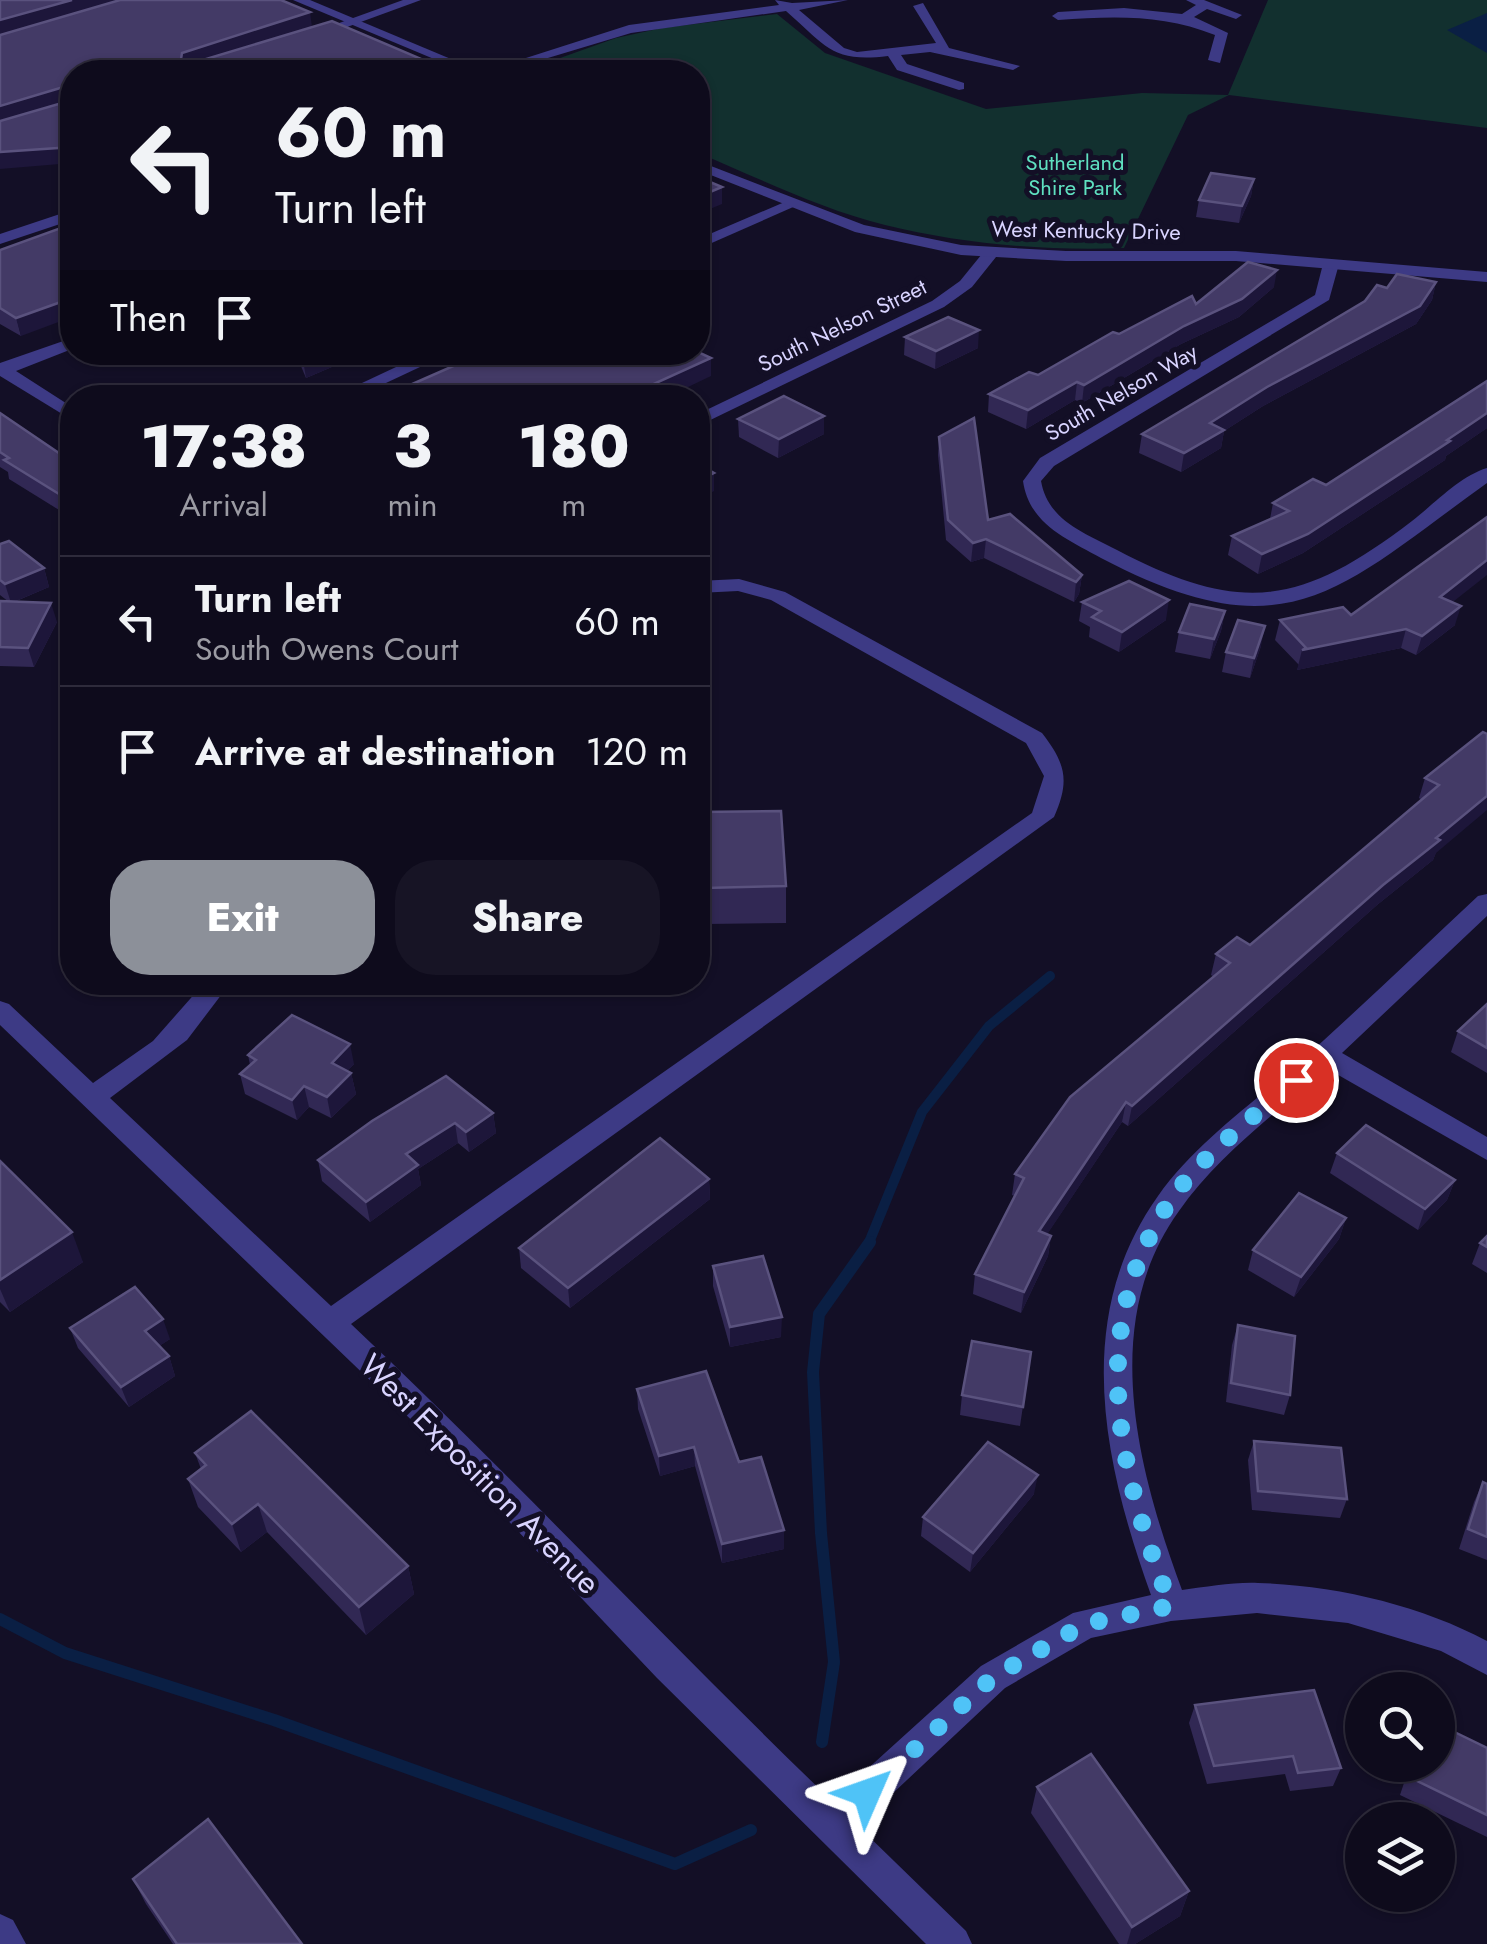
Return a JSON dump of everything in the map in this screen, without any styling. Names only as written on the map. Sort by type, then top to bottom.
[{"type":"street","points":[[299,0],[447,60]]},
{"type":"street","points":[[302,39],[415,0]]},
{"type":"street","points":[[528,60],[629,29],[785,4],[842,0]]},
{"type":"street","points":[[1184,18],[1199,2],[1236,15]]},
{"type":"street","points":[[785,4],[839,51],[856,56],[936,49],[1014,66]]},
{"type":"street","points":[[919,6],[944,42],[936,49]]},
{"type":"street","points":[[1058,16],[1124,12],[1184,18],[1222,34],[1215,60]]},
{"type":"street","points":[[894,55],[902,67],[959,86]]},
{"type":"street","name":"West Kentucky Drive","points":[[710,170],[882,235],[992,252],[1210,255],[1487,276]]},
{"type":"street","points":[[710,239],[792,204]]},
{"type":"street","points":[[0,239],[60,219]]},
{"type":"street","name":"South Nelson Street","points":[[710,415],[938,304],[966,284],[992,252]]},
{"type":"street","name":"South Nelson Way","points":[[1331,264],[1323,297],[1047,462],[1032,481],[1033,495],[1058,526],[1190,590],[1242,599],[1283,598],[1324,587],[1487,474]]},
{"type":"street","points":[[1,369],[60,347]]},
{"type":"street","points":[[368,385],[414,365]]},
{"type":"street","points":[[1,369],[60,407]]},
{"type":"street","points":[[329,1324],[1042,817],[1057,786],[1053,761],[1034,738],[778,596],[739,585],[710,586]]},
{"type":"street","points":[[1171,1606],[1122,1449],[1115,1396],[1124,1300],[1166,1206],[1212,1155],[1487,902]]},
{"type":"street","points":[[91,1097],[136,1071],[182,1033],[210,995]]},
{"type":"street","name":"West Exposition Avenue","points":[[0,1010],[438,1426],[670,1667],[953,1944]]},
{"type":"street","points":[[1324,1055],[1487,1150]]},
{"type":"street","points":[[830,1826],[993,1677],[1085,1624],[1171,1606],[1257,1598],[1348,1608],[1449,1638],[1487,1659]]},
{"type":"street","points":[[0,1933],[7,1944]]},
{"type":"green space","name":"Sutherland Shire Park","points":[[1268,0],[1487,0],[1487,128],[1229,95],[1188,115],[1124,248],[1034,247],[974,241],[861,218],[710,158],[710,60],[555,60],[616,38],[662,28],[777,14],[825,53],[986,109],[1142,93],[1228,95]]},
{"type":"water","points":[[1487,13],[1487,53],[1447,30]]},
{"type":"building","points":[[0,0],[72,0],[0,20]]},
{"type":"building","points":[[120,0],[281,0],[310,12],[182,53],[181,59],[203,60],[60,60],[60,88],[0,106],[0,35]]},
{"type":"building","points":[[332,21],[419,58],[413,60],[203,60]]},
{"type":"building","points":[[60,104],[60,148],[0,152],[0,121]]},
{"type":"building","points":[[1211,173],[1254,179],[1242,206],[1199,200]]},
{"type":"building","points":[[60,228],[60,302],[16,318],[0,308],[0,250]]},
{"type":"building","points":[[1248,262],[1277,270],[1242,299],[1184,326],[1084,385],[1077,382],[1028,410],[989,394],[1029,372],[1038,375],[1113,332],[1119,334],[1192,296],[1196,304]]},
{"type":"building","points":[[1397,274],[1436,282],[1420,306],[1267,387],[1210,423],[1224,430],[1184,453],[1142,434],[1365,301],[1377,285],[1387,288]]},
{"type":"building","points":[[948,317],[979,330],[936,351],[905,337]]},
{"type":"building","points":[[455,365],[696,365],[652,385],[410,385]]},
{"type":"building","points":[[1487,381],[1487,413],[1308,534],[1262,554],[1232,536],[1289,511],[1273,503],[1313,479],[1326,485]]},
{"type":"building","points":[[784,396],[824,416],[779,439],[738,419]]},
{"type":"building","points":[[0,413],[60,454],[60,495],[4,460],[9,458],[0,452]]},
{"type":"building","points":[[974,418],[988,520],[1010,514],[1082,575],[1076,582],[986,539],[973,543],[948,520],[939,437]]},
{"type":"building","points":[[1487,517],[1487,560],[1440,597],[1461,606],[1422,636],[1406,629],[1302,650],[1306,648],[1280,620],[1343,607],[1351,615]]},
{"type":"building","points":[[9,541],[44,568],[5,584],[0,580],[0,544]]},
{"type":"building","points":[[1129,581],[1169,600],[1122,632],[1092,617],[1101,611],[1082,602]]},
{"type":"building","points":[[0,601],[51,603],[28,648],[0,647]]},
{"type":"building","points":[[1190,604],[1225,611],[1214,639],[1179,632]]},
{"type":"building","points":[[1238,620],[1265,626],[1254,658],[1226,652]]},
{"type":"building","points":[[1483,732],[1487,734],[1487,796],[1132,1106],[1126,1102],[1039,1231],[1051,1236],[1024,1292],[975,1274],[1024,1178],[1015,1174],[1070,1097],[1230,963],[1216,954],[1237,937],[1250,945],[1439,785],[1425,778]]},
{"type":"building","points":[[781,811],[786,886],[710,888],[710,812]]},
{"type":"building","points":[[1487,1004],[1487,1048],[1458,1031]]},
{"type":"building","points":[[292,1015],[350,1044],[332,1063],[351,1073],[327,1097],[304,1086],[292,1100],[240,1074],[256,1060],[248,1055]]},
{"type":"building","points":[[446,1076],[493,1113],[466,1132],[455,1123],[406,1154],[418,1165],[366,1202],[318,1160],[372,1121]]},
{"type":"building","points":[[1366,1125],[1455,1180],[1425,1209],[1337,1153]]},
{"type":"building","points":[[660,1138],[709,1179],[568,1288],[519,1248]]},
{"type":"building","points":[[0,1161],[72,1232],[0,1280]]},
{"type":"building","points":[[1299,1193],[1346,1218],[1301,1277],[1253,1250]]},
{"type":"building","points":[[763,1256],[782,1317],[730,1327],[713,1266]]},
{"type":"building","points":[[135,1287],[163,1319],[145,1331],[169,1356],[121,1387],[70,1328]]},
{"type":"building","points":[[1238,1325],[1295,1336],[1290,1395],[1231,1383]]},
{"type":"building","points":[[972,1341],[1031,1352],[1023,1407],[962,1395]]},
{"type":"building","points":[[706,1371],[739,1462],[761,1457],[784,1530],[722,1544],[694,1447],[659,1456],[637,1389]]},
{"type":"building","points":[[251,1411],[408,1566],[359,1607],[258,1504],[232,1524],[188,1479],[206,1465],[195,1453]]},
{"type":"building","points":[[1254,1441],[1341,1448],[1347,1499],[1258,1491]]},
{"type":"building","points":[[988,1442],[1038,1475],[973,1553],[923,1517]]},
{"type":"building","points":[[1483,1482],[1487,1484],[1487,1537],[1468,1529]]},
{"type":"building","points":[[1314,1690],[1341,1768],[1298,1773],[1293,1756],[1214,1766],[1195,1705]]},
{"type":"building","points":[[1455,1732],[1487,1748],[1487,1815],[1419,1782],[1455,1782]]},
{"type":"building","points":[[1091,1754],[1189,1891],[1132,1927],[1037,1787]]},
{"type":"building","points":[[208,1819],[302,1944],[177,1944],[133,1879]]},
{"type":"waterway","points":[[868,1245],[922,1112],[989,1026],[1050,976]]},
{"type":"waterway","points":[[822,1742],[834,1662],[821,1533],[813,1372],[819,1314],[868,1245]]},
{"type":"waterway","points":[[0,1619],[65,1653],[274,1720],[675,1864],[751,1830]]},
{"type":"route","points":[[867,1793],[993,1677],[1085,1624],[1171,1606],[1122,1449],[1115,1396],[1124,1300],[1166,1206],[1212,1155],[1296,1080]]}]
